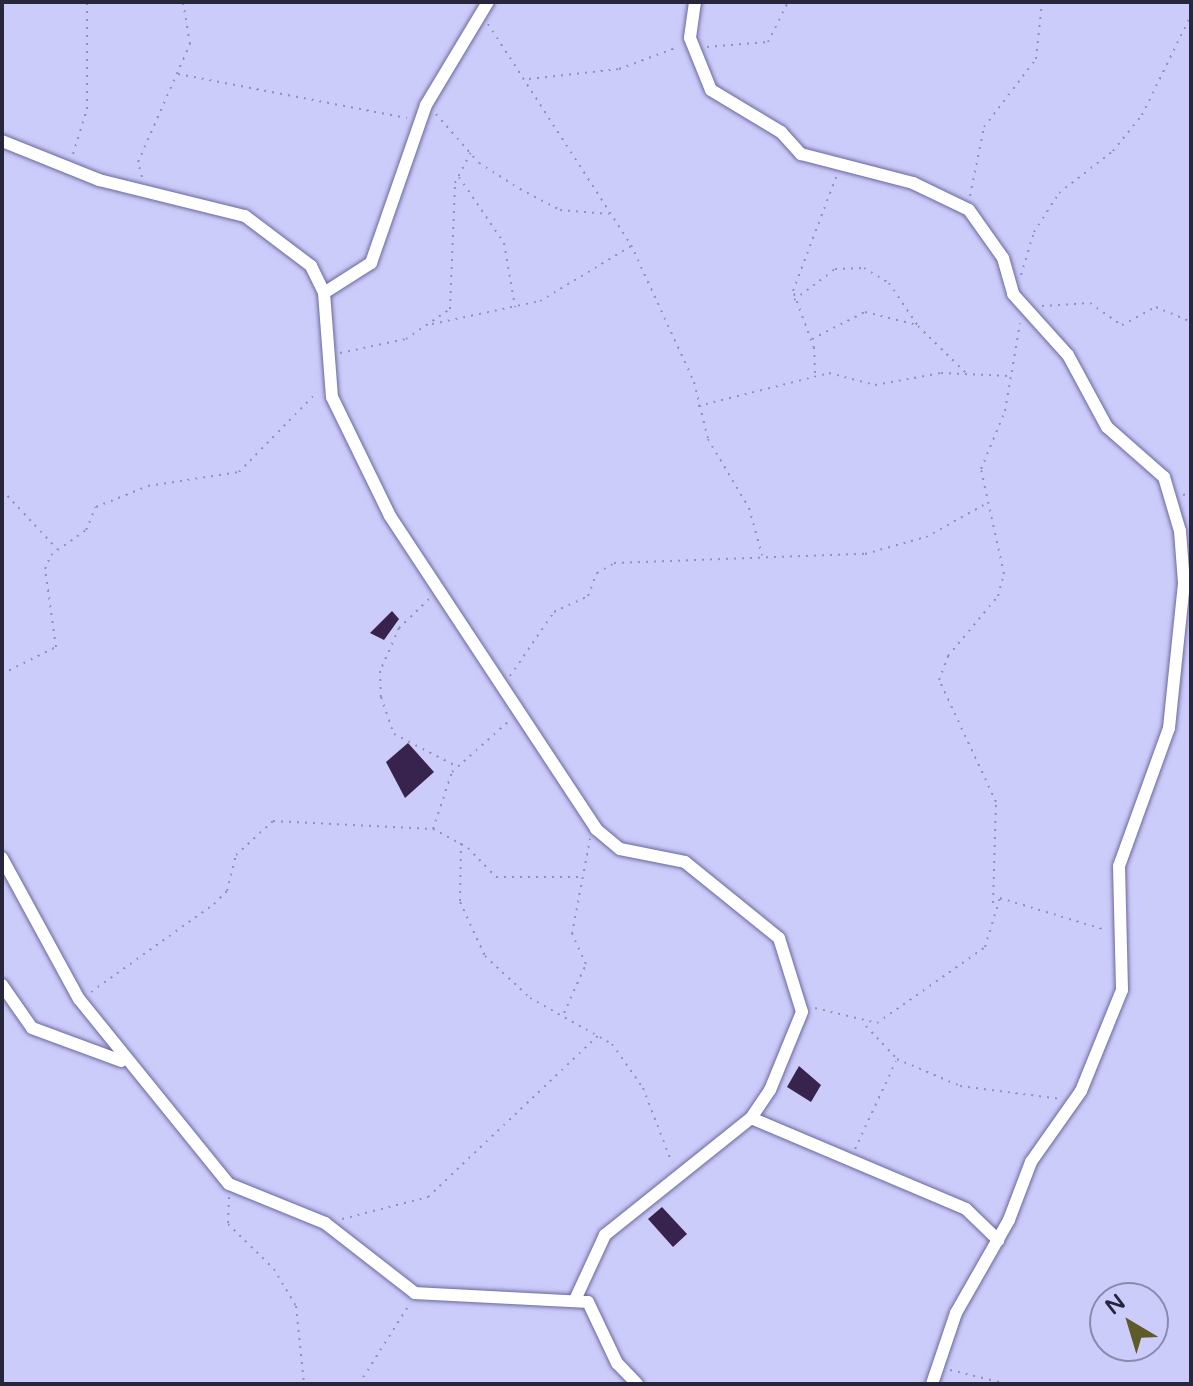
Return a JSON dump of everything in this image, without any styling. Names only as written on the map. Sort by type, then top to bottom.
[{"type":"street","points":[[324,293],[371,263],[426,105],[478,13],[488,2]]},
{"type":"street","points":[[695,2],[694,49],[711,90],[781,132],[801,154],[839,168],[913,183],[965,208],[997,247],[1009,287],[1068,355],[1107,427],[1164,477],[1180,531],[1184,583],[1169,728],[1120,853],[1122,990],[1074,1103],[1031,1162],[998,1240],[956,1313],[932,1384]]},
{"type":"street","points":[[2,141],[66,170],[146,194],[245,216],[301,256],[324,293],[327,382],[390,516],[437,592],[591,820],[614,846],[685,862],[761,917],[784,948],[802,1012],[751,1118],[605,1235],[575,1300]]},
{"type":"street","points":[[2,858],[79,999],[126,1063],[234,1187],[325,1223],[415,1293],[575,1300],[595,1309],[617,1363],[637,1384]]},
{"type":"street","points":[[2,985],[32,1028],[126,1063]]},
{"type":"street","points":[[751,1118],[966,1209],[998,1240]]},
{"type":"path","points":[[66,170],[87,109],[87,2]]},
{"type":"path","points":[[146,194],[138,162],[190,44],[183,2]]},
{"type":"path","points":[[528,79],[619,69],[685,45],[694,49],[768,42],[788,2]]},
{"type":"path","points":[[965,208],[984,127],[1036,59],[1042,2]]},
{"type":"path","points":[[478,13],[528,79],[631,245],[677,340],[698,406],[749,508],[762,555]]},
{"type":"path","points":[[1009,287],[1059,193],[1113,151],[1142,115],[1191,15]]},
{"type":"path","points":[[178,74],[420,120]]},
{"type":"path","points":[[426,105],[470,153],[560,210],[611,214]]},
{"type":"path","points":[[431,324],[455,300],[458,176],[470,153]]},
{"type":"path","points":[[815,375],[812,339],[794,300],[839,168]]},
{"type":"path","points":[[458,176],[504,243],[515,308]]},
{"type":"path","points":[[328,356],[391,344],[431,324],[515,308],[564,291],[631,245]]},
{"type":"path","points":[[794,300],[835,269],[864,268],[889,283],[918,326],[966,373]]},
{"type":"path","points":[[866,1025],[985,947],[993,903],[996,802],[939,680],[948,656],[998,596],[1004,574],[981,469],[1011,376],[1026,307],[1079,301],[1122,325],[1154,307],[1191,322]]},
{"type":"path","points":[[812,339],[865,312],[918,326]]},
{"type":"path","points":[[698,406],[815,375],[875,385],[966,373],[1011,376]]},
{"type":"path","points":[[2,674],[56,647],[45,569],[57,550],[86,530],[110,498],[239,472],[327,382]]},
{"type":"path","points":[[2,490],[57,550]]},
{"type":"path","points":[[501,685],[536,648],[554,612],[588,596],[608,565],[762,555],[865,554],[926,537],[989,502]]},
{"type":"path","points":[[437,592],[399,628],[379,682],[394,734],[457,766]]},
{"type":"path","points":[[433,829],[457,766],[496,737],[515,709]]},
{"type":"path","points":[[563,1014],[586,964],[572,934],[591,820]]},
{"type":"path","points":[[79,999],[214,904],[227,891],[236,855],[273,821],[406,833],[433,829],[461,843],[496,877],[580,878]]},
{"type":"path","points":[[461,843],[460,902],[485,956],[530,998],[600,1034],[643,1088],[676,1176]]},
{"type":"path","points":[[993,903],[1014,899],[1123,937]]},
{"type":"path","points":[[802,1012],[830,1007],[866,1025],[897,1059],[960,1086],[1047,1093],[1074,1103]]},
{"type":"path","points":[[325,1223],[428,1197],[600,1034]]},
{"type":"path","points":[[851,1162],[897,1059]]},
{"type":"path","points":[[234,1187],[228,1224],[274,1269],[296,1306],[304,1384]]},
{"type":"path","points":[[359,1384],[415,1293]]},
{"type":"path","points":[[938,1367],[1007,1384]]},
{"type":"building","points":[[392,611],[399,619],[384,640],[370,633]]},
{"type":"building","points":[[408,743],[434,772],[405,798],[386,762]]},
{"type":"building","points":[[799,1066],[821,1085],[811,1102],[787,1087]]},
{"type":"building","points":[[662,1207],[687,1234],[673,1247],[648,1219]]}]
